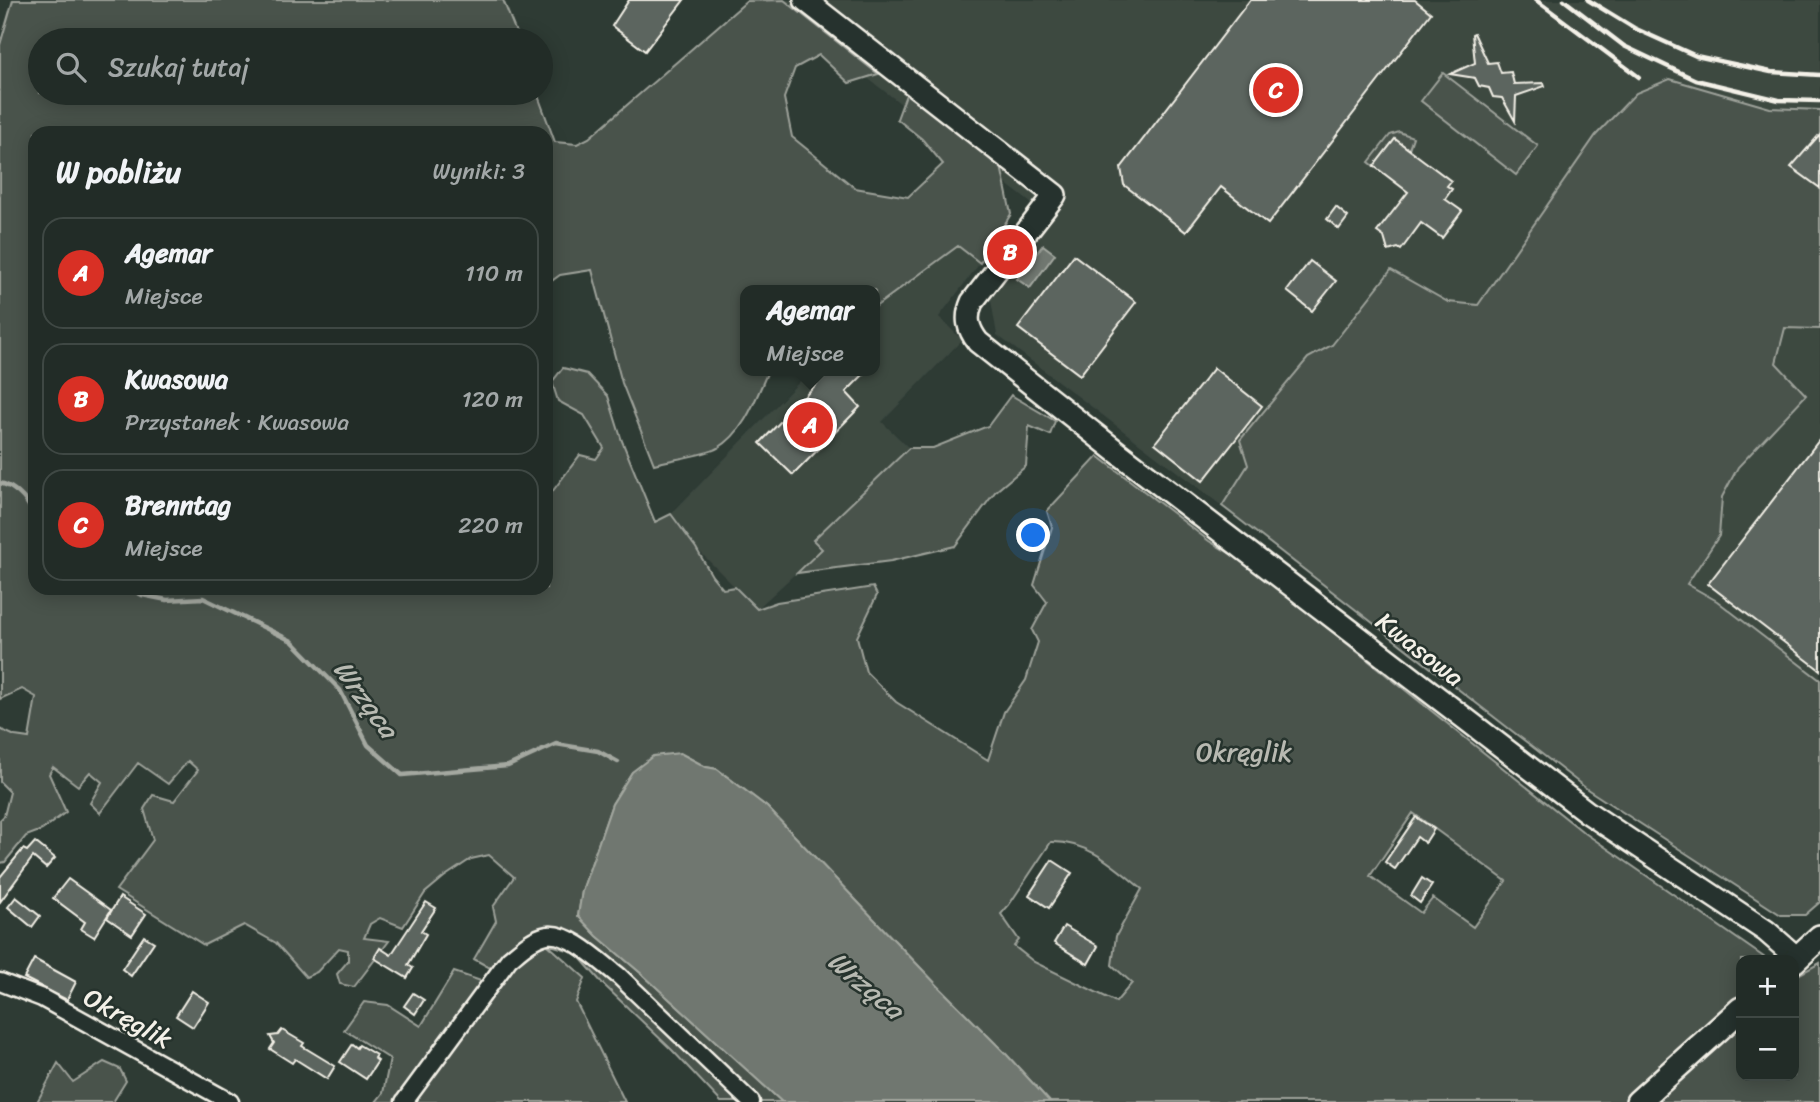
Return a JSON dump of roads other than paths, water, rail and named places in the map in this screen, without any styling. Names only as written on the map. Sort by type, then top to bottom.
[{"type":"main road","points":[[1799,956],[1820,937]]},
{"type":"main road","points":[[1638,1102],[1736,1014]]},
{"type":"street","name":"Kwasowa","points":[[805,0],[1055,195],[972,302],[967,317],[968,324],[978,342],[1587,812],[1766,931],[1792,955]]},
{"type":"street","points":[[404,1102],[509,959],[528,944],[549,934],[561,936],[619,976],[751,1102]]},
{"type":"street","name":"Okręglik","points":[[0,982],[42,998],[229,1102]]},
{"type":"water","points":[[1043,245],[1055,254],[1030,288],[1017,279]]},
{"type":"water","points":[[680,753],[706,767],[717,769],[767,807],[1050,1102],[782,1102],[597,936],[578,916],[582,891],[612,804],[632,772],[653,756]]},
{"type":"waterway","name":"Wrząca","points":[[0,483],[19,493],[28,505]]},
{"type":"waterway","name":"Wrząca","points":[[142,595],[167,600],[203,598],[292,641],[340,690],[368,745],[402,775],[508,766],[556,744],[598,751],[618,762]]},
{"type":"railway","points":[[1536,0],[1639,77]]},
{"type":"railway","points":[[1564,0],[1624,46],[1696,80],[1779,100],[1820,101]]},
{"type":"railway","points":[[1588,0],[1634,28],[1696,56],[1771,72],[1820,75]]},
{"type":"place","name":"Brenntag","points":[[1276,90]]},
{"type":"place","name":"Kwasowa","points":[[1010,252]]},
{"type":"place","name":"Agemar","points":[[810,425]]}]
